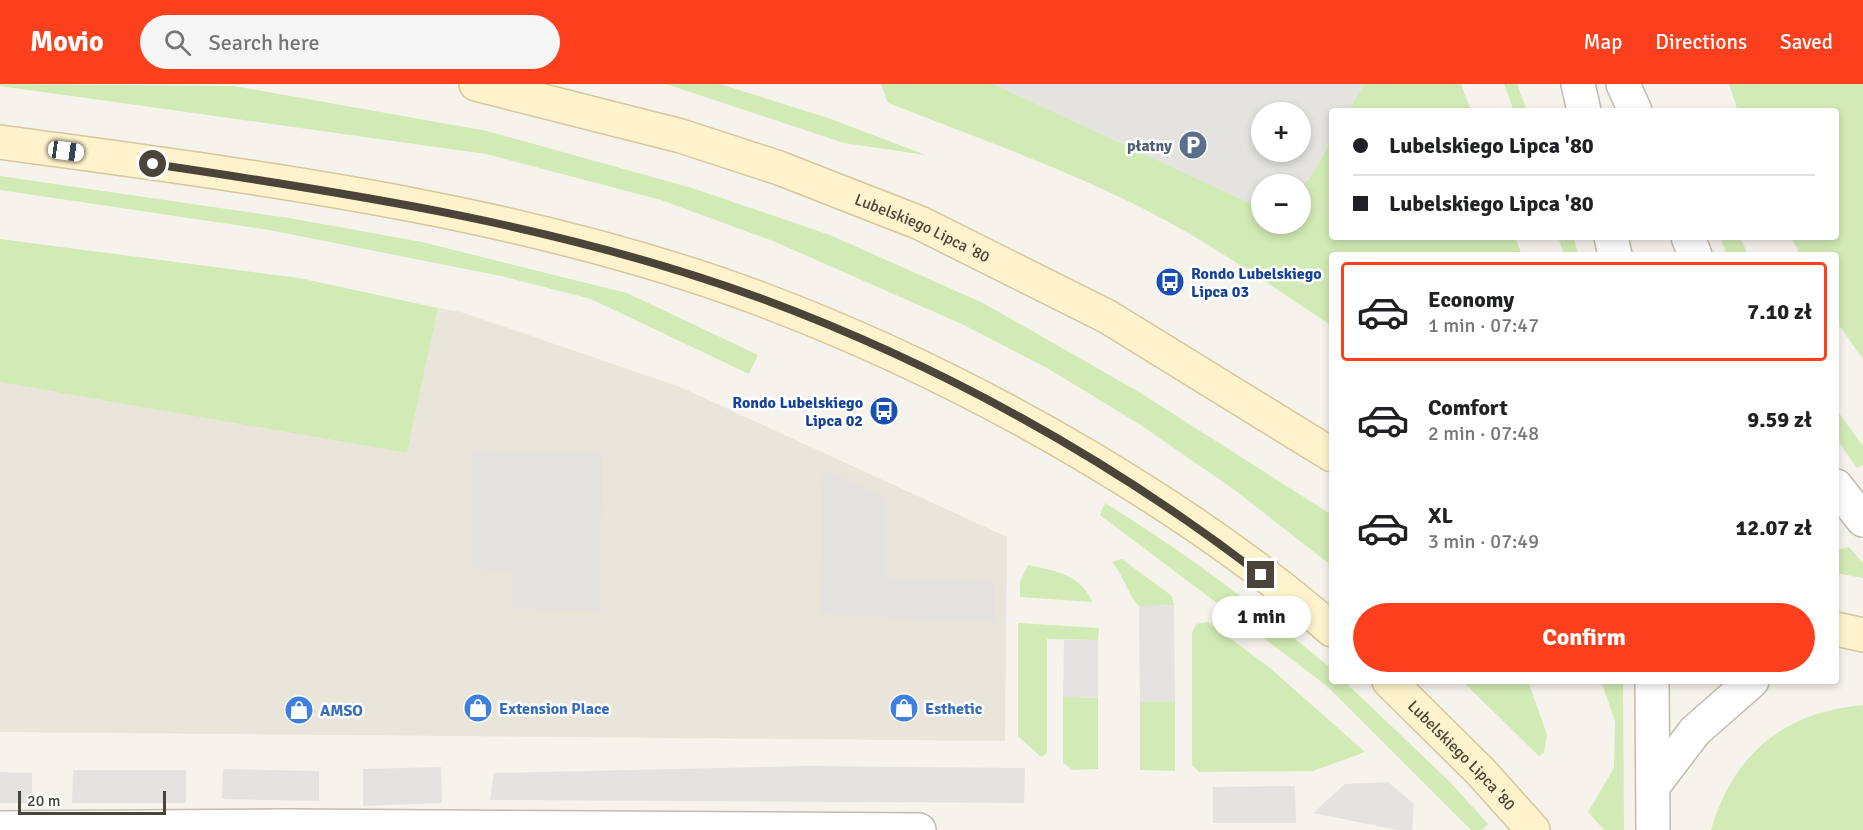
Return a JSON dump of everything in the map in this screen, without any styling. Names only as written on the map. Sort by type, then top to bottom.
[{"type":"main road","name":"Lubelskiego Lipca '80","points":[[476,84],[681,136],[799,176],[920,223],[1108,317],[1329,453]]},
{"type":"main road","points":[[0,142],[238,176],[400,204],[562,239],[756,297],[883,349],[952,382],[1068,445],[1217,541],[1329,628]]},
{"type":"main road","points":[[1839,630],[1863,635]]},
{"type":"main road","name":"Lubelskiego Lipca '80","points":[[1392,684],[1466,756],[1533,830]]},
{"type":"street","points":[[1578,84],[1583,108]]},
{"type":"street","points":[[1623,84],[1634,108]]},
{"type":"street","points":[[1839,490],[1863,520]]},
{"type":"street","points":[[1652,684],[1653,830]]},
{"type":"street","points":[[1654,785],[1695,731],[1749,684]]},
{"type":"street","points":[[0,828],[919,830]]},
{"type":"shaded area","name":"płatny","points":[[994,84],[1364,84],[1350,108],[1329,108],[1329,144],[1311,176],[1251,174],[1251,204]]},
{"type":"shaded area","points":[[438,308],[461,312],[680,387],[1007,537],[1005,741],[0,732],[0,381],[407,453]]},
{"type":"shaded area","points":[[473,453],[602,454],[600,610],[511,609],[511,570],[472,569]]},
{"type":"shaded area","points":[[823,469],[884,497],[884,578],[994,583],[994,622],[820,614]]},
{"type":"shaded area","points":[[1174,605],[1175,701],[1140,702],[1139,606]]},
{"type":"shaded area","points":[[1064,640],[1098,640],[1098,698],[1063,697]]},
{"type":"shaded area","points":[[806,766],[1025,768],[1024,803],[490,800],[494,773]]},
{"type":"shaded area","points":[[441,767],[442,803],[363,806],[363,769]]},
{"type":"shaded area","points":[[223,769],[319,771],[319,801],[222,799]]},
{"type":"shaded area","points":[[73,770],[186,770],[186,803],[72,803]]},
{"type":"shaded area","points":[[0,772],[32,773],[32,803],[0,803]]},
{"type":"shaded area","points":[[1388,782],[1414,804],[1412,830],[1398,830],[1313,813],[1345,784]]},
{"type":"shaded area","points":[[1295,786],[1296,823],[1213,823],[1213,787]]},
{"type":"green space","points":[[0,84],[234,86],[487,131],[692,188],[830,235],[983,303],[1139,392],[1329,513],[1329,564],[1232,488],[1139,424],[1047,368],[964,325],[773,241],[661,200],[486,154],[0,86]]},
{"type":"green space","points":[[666,84],[720,84],[828,118],[926,155],[844,143]]},
{"type":"green space","points":[[881,84],[994,84],[1251,204],[1251,234],[1311,234],[1311,176],[1329,144],[1329,240],[1516,240],[1521,252],[1329,252],[1329,324],[1194,236],[1146,210],[1051,167],[888,103]]},
{"type":"green space","points":[[1364,84],[1461,84],[1470,108],[1350,108]]},
{"type":"green space","points":[[1504,84],[1517,84],[1526,108],[1513,108]]},
{"type":"green space","points":[[1729,84],[1863,84],[1863,359],[1839,325],[1839,252],[1798,252],[1792,240],[1839,240],[1839,108],[1737,108]]},
{"type":"green space","points":[[0,176],[289,218],[422,242],[627,293],[758,355],[749,374],[591,299],[501,276],[269,230],[0,190]]},
{"type":"green space","points":[[0,239],[299,278],[438,308],[407,453],[0,382]]},
{"type":"green space","points":[[1559,240],[1574,240],[1578,252],[1563,252]]},
{"type":"green space","points":[[1721,240],[1741,240],[1747,252],[1726,252]]},
{"type":"green space","points":[[1839,413],[1863,446],[1863,465],[1857,468],[1839,442]]},
{"type":"green space","points":[[1105,503],[1163,540],[1219,580],[1327,665],[1329,684],[1347,684],[1450,782],[1488,824],[1482,830],[1471,830],[1327,686],[1100,515]]},
{"type":"green space","points":[[1849,547],[1863,563],[1863,578],[1839,574],[1839,549]]},
{"type":"green space","points":[[1122,559],[1172,596],[1174,605],[1148,607],[1137,604],[1112,562]]},
{"type":"green space","points":[[1028,565],[1066,575],[1081,585],[1092,602],[1020,597],[1020,582]]},
{"type":"green space","points":[[1208,622],[1270,668],[1365,752],[1313,771],[1199,772],[1192,765],[1192,633],[1196,624]]},
{"type":"green space","points":[[1018,623],[1099,628],[1098,640],[1047,639],[1047,753],[1041,757],[1018,736]]},
{"type":"green space","points":[[1465,684],[1529,684],[1547,735],[1544,753],[1539,756]]},
{"type":"green space","points":[[1602,684],[1623,684],[1624,830],[1604,830],[1588,812],[1614,768],[1615,721]]},
{"type":"green space","points":[[1063,697],[1098,698],[1098,769],[1073,770],[1063,763]]},
{"type":"green space","points":[[1175,701],[1175,771],[1140,770],[1140,702]]},
{"type":"green space","points":[[1863,705],[1863,830],[1711,830],[1733,779],[1748,759],[1766,742],[1786,728],[1809,717],[1835,709]]},
{"type":"place","name":"płatny","points":[[1193,145]]},
{"type":"place","name":"Rondo Lubelskiego Lipca 03","points":[[1170,282]]},
{"type":"place","name":"Rondo Lubelskiego Lipca 02","points":[[884,411]]},
{"type":"place","name":"Extension Place","points":[[478,708]]},
{"type":"place","name":"Esthetic","points":[[904,708]]},
{"type":"place","name":"AMSO","points":[[299,710]]},
{"type":"route","points":[[153,164],[238,176],[480,220],[624,256],[756,297],[883,349],[1018,417],[1120,476],[1217,541],[1261,575]]}]
